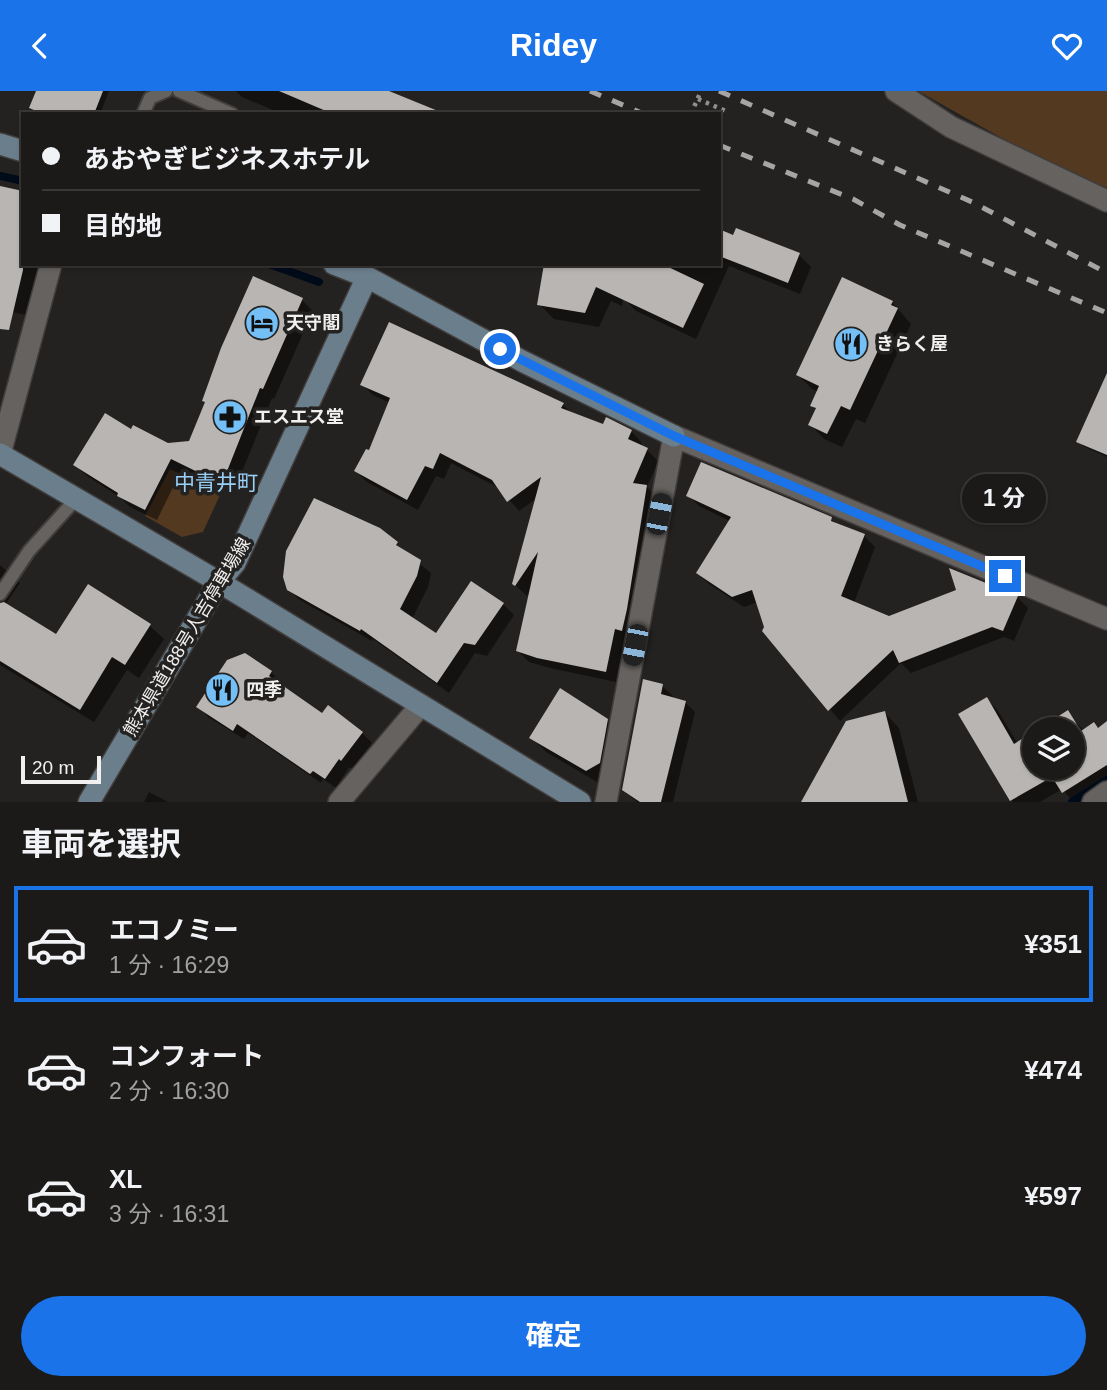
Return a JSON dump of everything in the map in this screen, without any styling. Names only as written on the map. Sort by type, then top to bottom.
[{"type":"street","points":[[896,91],[951,127],[1107,201]]},
{"type":"street","points":[[0,144],[21,150]]},
{"type":"street","points":[[50,266],[0,454],[219,582],[580,802]]},
{"type":"street","points":[[344,266],[369,271],[522,361],[674,436],[1107,619]]},
{"type":"street","name":"熊本県道188号人吉停車場線","points":[[89,802],[219,582],[235,563],[369,271]]},
{"type":"street","points":[[606,802],[674,436]]},
{"type":"street","points":[[339,802],[421,705]]},
{"type":"street","points":[[1093,802],[1107,792]]},
{"type":"lane","points":[[145,112],[150,98],[166,91]]},
{"type":"lane","points":[[179,91],[227,112]]},
{"type":"lane","points":[[0,594],[29,551],[76,499]]},
{"type":"path","points":[[692,112],[701,91]]},
{"type":"path","points":[[698,99],[728,112]]},
{"type":"shaded area","points":[[918,91],[1107,91],[1107,188],[1007,141]]},
{"type":"shaded area","points":[[170,469],[220,495],[203,532],[182,537],[145,516]]},
{"type":"building","points":[[36,91],[103,91],[95,112],[39,112],[29,108]]},
{"type":"building","points":[[279,91],[389,91],[441,112],[328,112]]},
{"type":"building","points":[[0,186],[21,191],[23,270],[9,330],[0,329]]},
{"type":"building","points":[[736,228],[800,253],[788,283],[721,257],[721,230],[733,235]]},
{"type":"building","points":[[544,266],[666,266],[704,284],[683,328],[596,287],[585,313],[537,305]]},
{"type":"building","points":[[253,276],[303,298],[263,389],[260,388],[222,484],[171,459],[145,510],[117,496],[118,493],[73,465],[105,413],[131,429],[133,425],[168,443],[189,441],[205,402],[202,401],[221,348]]},
{"type":"building","points":[[842,277],[893,301],[891,305],[898,308],[850,410],[841,406],[827,434],[808,425],[816,408],[810,406],[819,386],[796,375]]},
{"type":"building","points":[[389,322],[564,403],[561,408],[603,424],[606,417],[632,430],[628,439],[648,448],[633,483],[647,485],[627,609],[622,631],[615,629],[606,672],[516,651],[538,552],[515,586],[512,584],[541,477],[507,502],[492,480],[440,453],[433,469],[425,466],[407,500],[354,471],[366,449],[369,450],[390,398],[360,385]]},
{"type":"building","points":[[1107,373],[1107,455],[1076,442]]},
{"type":"building","points":[[701,462],[832,517],[831,521],[865,534],[841,596],[889,616],[956,590],[949,568],[1018,596],[1003,631],[992,627],[899,663],[893,650],[828,711],[762,631],[764,627],[752,590],[732,597],[696,573],[731,517],[686,496]]},
{"type":"building","points":[[314,498],[380,528],[398,542],[396,545],[421,560],[417,576],[400,609],[436,633],[471,581],[504,603],[475,645],[464,643],[437,683],[361,629],[360,631],[287,590],[283,577],[286,551]]},
{"type":"building","points":[[88,584],[151,624],[125,665],[112,657],[80,710],[0,661],[0,603],[4,602],[56,634]]},
{"type":"building","points":[[245,653],[272,671],[269,676],[322,713],[328,705],[363,732],[325,779],[313,771],[310,774],[237,724],[233,731],[196,707],[227,660]]},
{"type":"building","points":[[643,679],[663,684],[661,694],[686,701],[661,802],[640,802],[622,790]]},
{"type":"building","points":[[560,688],[608,719],[600,763],[586,771],[529,738]]},
{"type":"building","points":[[987,697],[1014,744],[1022,739],[1022,780],[1047,780],[1010,801],[958,714]]},
{"type":"building","points":[[1068,710],[1072,717],[1057,717]]},
{"type":"building","points":[[885,711],[908,802],[801,802],[846,721]]},
{"type":"building","points":[[1107,721],[1107,765],[1085,779],[1085,728],[1094,722],[1098,728]]},
{"type":"building","points":[[1054,780],[1083,780],[1062,793]]},
{"type":"waterway","points":[[0,176],[21,181]]},
{"type":"waterway","points":[[275,266],[319,282]]},
{"type":"waterway","points":[[1072,802],[1107,780]]},
{"type":"railway","points":[[590,91],[639,112]]},
{"type":"railway","points":[[719,91],[972,202],[1107,273]]},
{"type":"railway","points":[[721,146],[853,199],[900,225],[1107,313]]},
{"type":"place","name":"天守閣","points":[[262,323]]},
{"type":"place","name":"きらく屋","points":[[851,344]]},
{"type":"place","name":"エスエス堂","points":[[230,417]]},
{"type":"place","name":"四季","points":[[222,690]]},
{"type":"district","name":"中青井町","points":[[216,483]]},
{"type":"route","points":[[500,349],[674,436],[1005,576]]}]
